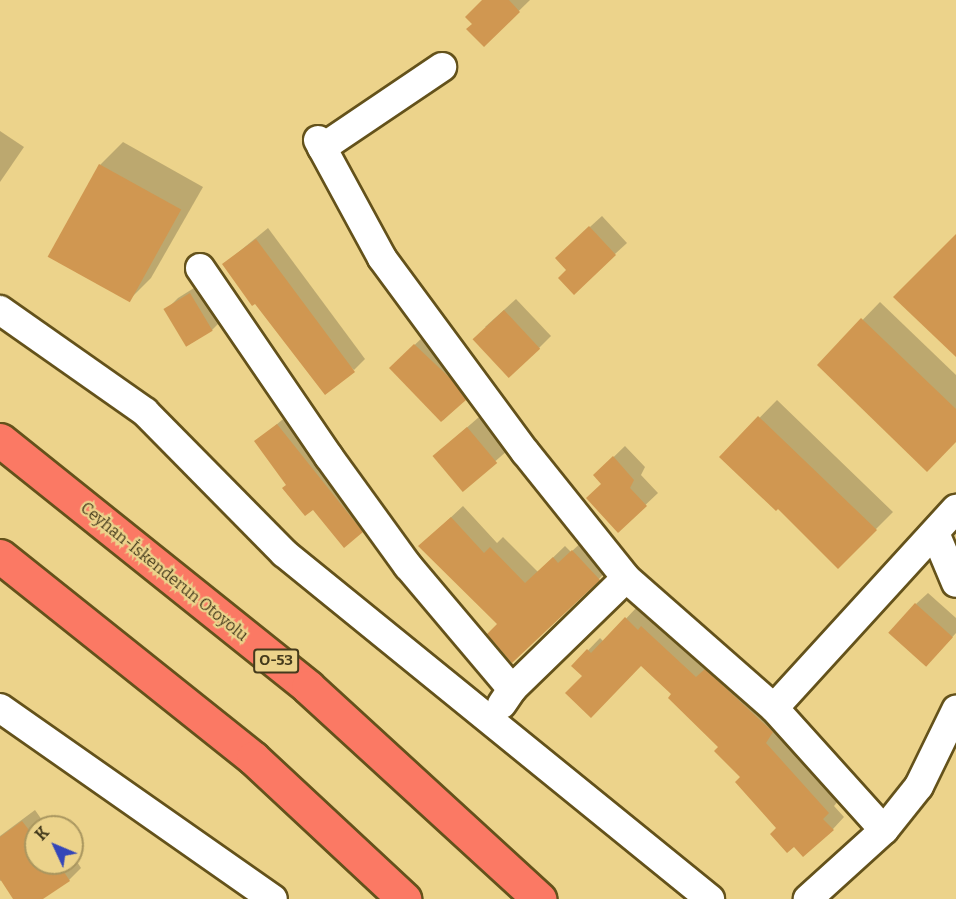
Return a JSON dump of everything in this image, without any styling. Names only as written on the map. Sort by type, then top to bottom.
[{"type":"highway","name":"Ceyhan-İskenderun Otoyolu","points":[[0,440],[308,687],[539,899]]},
{"type":"highway","points":[[0,555],[253,758],[404,899]]},
{"type":"street","points":[[442,67],[320,144],[382,258],[526,453],[626,578],[774,708],[884,830]]},
{"type":"street","points":[[200,268],[329,457],[408,566],[512,689]]},
{"type":"street","points":[[0,310],[146,412],[284,553],[489,722],[710,899]]},
{"type":"street","points":[[774,708],[956,509]]},
{"type":"street","points":[[935,533],[956,583]]},
{"type":"street","points":[[489,722],[512,689],[626,578]]},
{"type":"street","points":[[0,708],[258,895]]},
{"type":"street","points":[[808,899],[884,830],[919,786],[956,710]]},
{"type":"building","points":[[482,0],[509,0],[520,12],[484,47],[466,29],[472,24],[465,17]]},
{"type":"building","points":[[99,164],[181,210],[130,302],[48,257]]},
{"type":"building","points":[[589,226],[616,255],[574,295],[558,278],[566,270],[555,258]]},
{"type":"building","points":[[956,234],[956,357],[893,297]]},
{"type":"building","points":[[256,239],[355,372],[325,395],[255,304],[252,306],[222,264]]},
{"type":"building","points":[[190,293],[213,331],[186,347],[163,309]]},
{"type":"building","points":[[504,310],[540,349],[509,378],[473,339]]},
{"type":"building","points":[[861,318],[956,409],[956,442],[927,472],[817,365]]},
{"type":"building","points":[[414,344],[451,379],[466,400],[441,422],[389,368]]},
{"type":"building","points":[[758,416],[877,530],[838,569],[778,509],[776,511],[719,457]]},
{"type":"building","points":[[277,424],[363,532],[344,548],[313,510],[305,516],[282,488],[286,485],[254,441]]},
{"type":"building","points":[[467,427],[497,463],[463,492],[433,456]]},
{"type":"building","points":[[613,456],[634,480],[630,488],[647,506],[618,533],[586,498],[601,484],[593,475]]},
{"type":"building","points":[[451,517],[484,553],[490,547],[525,583],[553,557],[558,563],[572,550],[600,580],[512,663],[487,634],[497,624],[418,546]]},
{"type":"building","points":[[915,603],[953,637],[926,667],[888,633]]},
{"type":"building","points":[[625,617],[638,630],[641,626],[696,677],[705,669],[773,732],[766,743],[829,813],[823,819],[834,830],[803,857],[794,847],[787,853],[770,834],[776,828],[735,782],[740,777],[714,751],[718,747],[668,698],[671,694],[641,666],[591,718],[565,693],[582,676],[571,666],[587,649],[591,653]]},
{"type":"building","points":[[22,821],[24,824],[24,875],[66,875],[70,881],[43,899],[13,899],[0,879],[0,837]]}]
